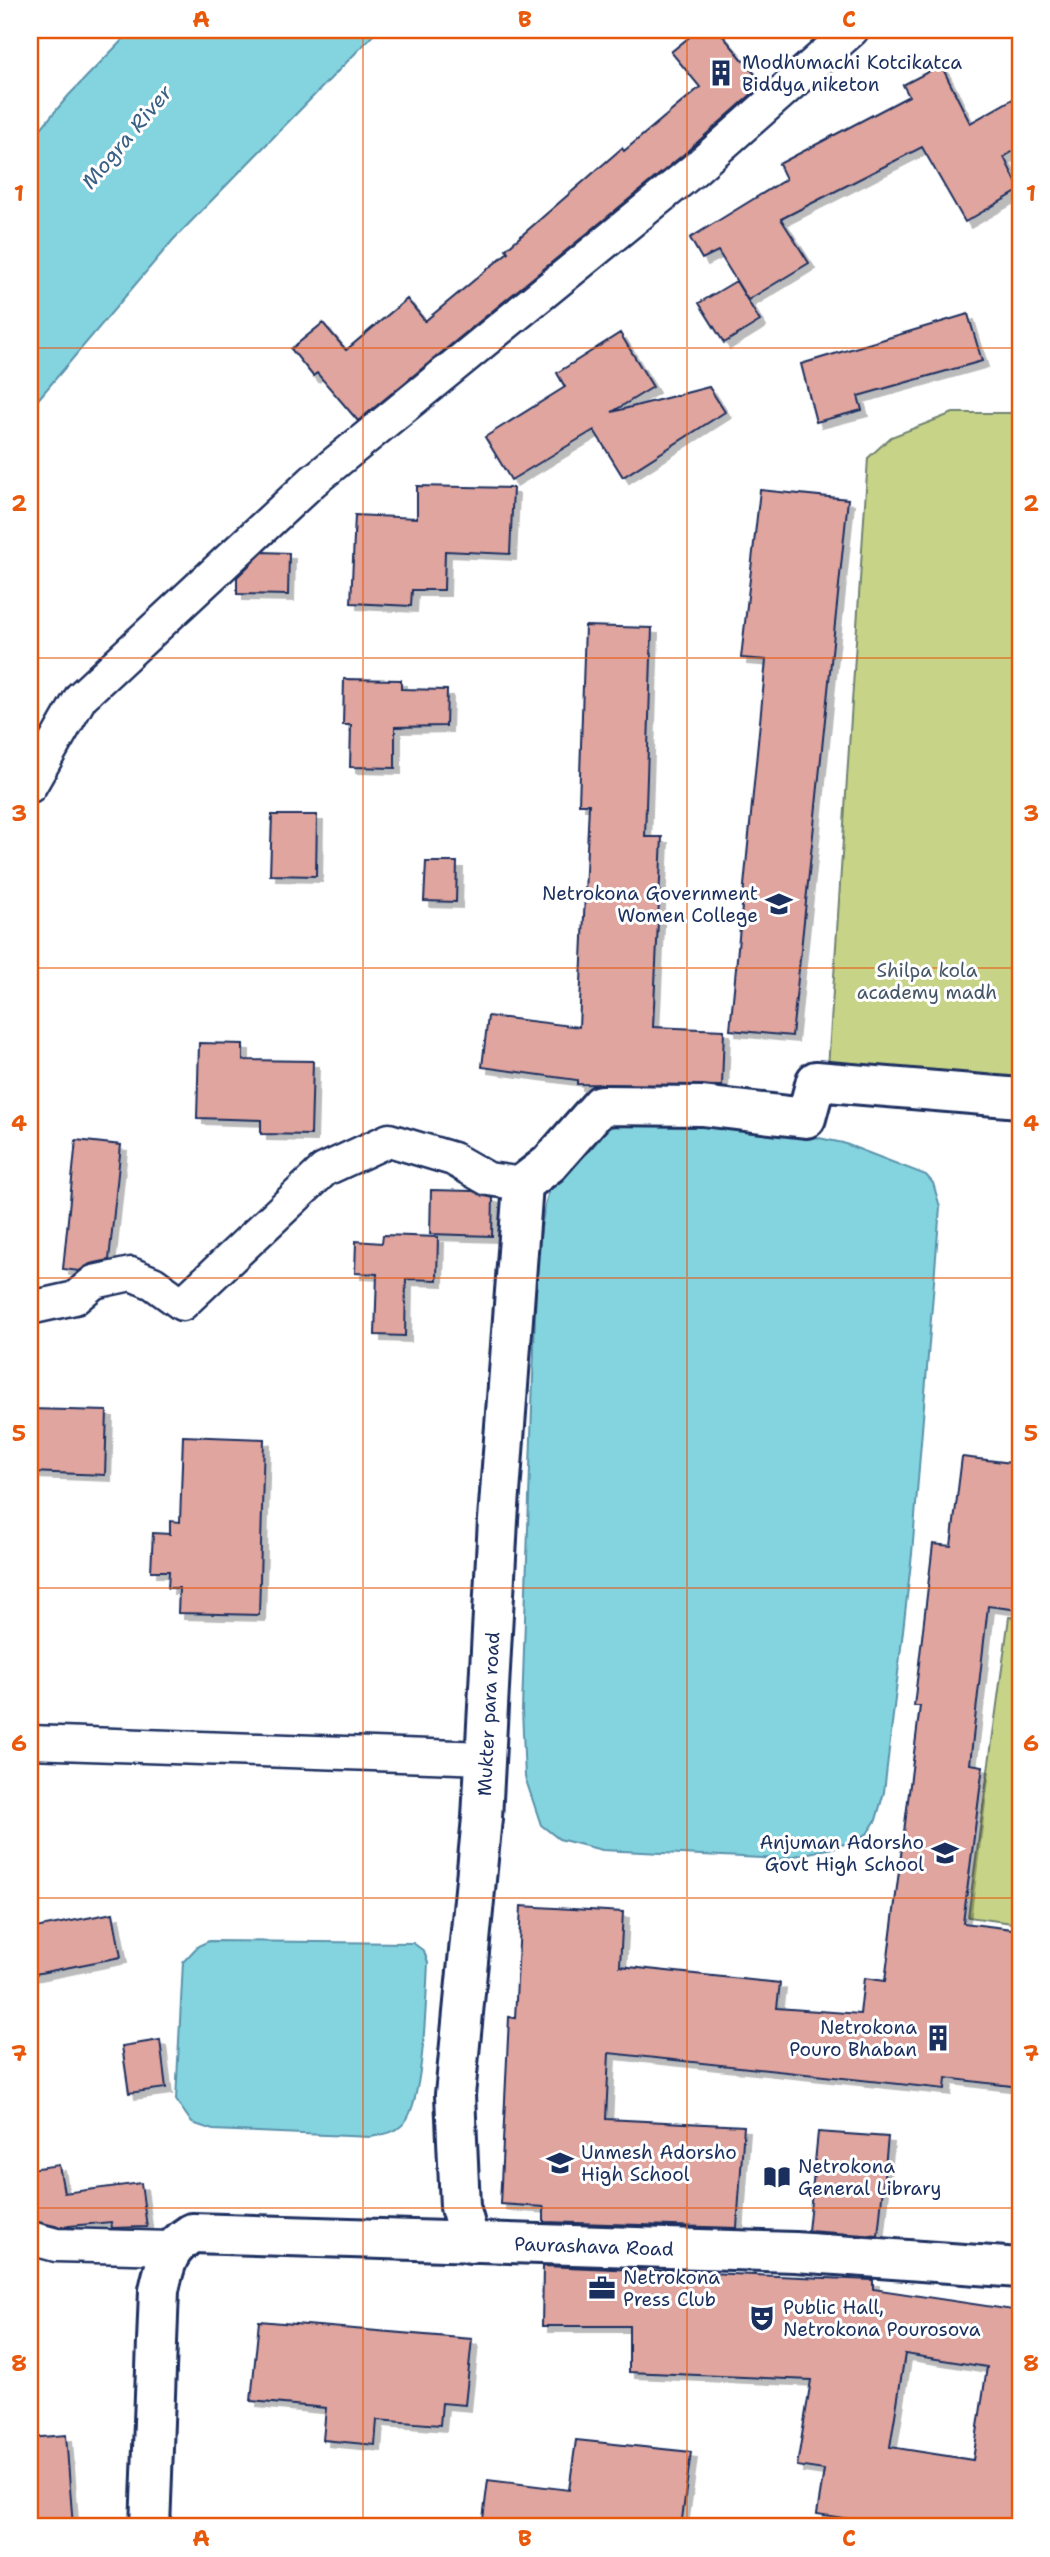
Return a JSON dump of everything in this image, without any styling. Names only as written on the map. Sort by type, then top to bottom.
[{"type":"street","points":[[30,786],[81,697],[313,481],[695,169],[852,30]]},
{"type":"street","points":[[30,1308],[75,1298],[94,1282],[131,1274],[153,1283],[182,1304],[324,1170],[389,1140],[453,1158],[488,1179],[523,1184],[549,1164],[601,1105],[702,1106],[806,1118],[816,1082],[1020,1098]]},
{"type":"street","name":"Mukter para road","points":[[470,2242],[460,2207],[455,2095],[486,1758],[498,1520],[523,1184]]},
{"type":"street","points":[[30,1742],[486,1758]]},
{"type":"street","name":"Paurashava Road","points":[[30,2238],[56,2245],[172,2248],[192,2233],[795,2252],[1020,2267]]},
{"type":"street","points":[[150,2527],[159,2290],[166,2257],[172,2248]]},
{"type":"green space","name":"Shilpa kola academy madh","points":[[953,413],[1020,413],[1020,1083],[828,1068],[868,458],[891,437]]},
{"type":"green space","points":[[1009,1617],[1020,1618],[1020,1924],[968,1917]]},
{"type":"water","name":"Mogra River","points":[[132,30],[378,30],[173,240],[30,409],[30,141],[69,95]]},
{"type":"water","points":[[642,1117],[718,1117],[843,1143],[926,1175],[933,1183],[940,1207],[912,1554],[884,1792],[876,1820],[867,1834],[837,1847],[781,1859],[602,1850],[559,1839],[541,1825],[525,1777],[522,1710],[537,1257],[541,1228],[552,1182],[561,1164],[573,1150],[590,1137],[613,1126]]},
{"type":"water","points":[[209,1941],[413,1943],[424,1951],[428,1963],[423,2046],[416,2092],[405,2122],[394,2131],[371,2137],[213,2130],[192,2123],[176,2100],[183,1962],[198,1946]]},
{"type":"building","points":[[698,30],[718,30],[763,84],[683,155],[358,421],[317,373],[313,376],[291,349],[323,323],[346,350],[407,299],[425,321],[508,252],[506,249],[622,148],[624,151],[700,87],[671,52]]},
{"type":"building","points":[[941,65],[970,123],[1020,95],[1020,147],[1004,157],[1020,190],[965,222],[922,147],[781,219],[809,263],[748,300],[718,251],[702,259],[690,238],[786,179],[779,164],[909,96],[903,85]]},
{"type":"building","points":[[736,281],[760,321],[724,343],[699,303]]},
{"type":"building","points":[[968,314],[982,361],[858,396],[862,410],[816,422],[801,364]]},
{"type":"building","points":[[620,333],[653,387],[612,412],[709,387],[725,412],[623,477],[594,430],[511,480],[485,437],[565,387],[557,373]]},
{"type":"building","points":[[417,486],[513,488],[510,554],[445,551],[444,590],[412,590],[411,606],[351,603],[355,515],[417,518]]},
{"type":"building","points":[[760,490],[848,499],[792,1036],[730,1030],[766,660],[741,658]]},
{"type":"building","points":[[263,552],[289,553],[288,595],[237,594],[237,577]]},
{"type":"building","points":[[585,626],[652,628],[645,837],[662,837],[653,1027],[724,1030],[722,1086],[577,1084],[577,1080],[482,1067],[488,1016],[579,1027],[589,804],[579,804]]},
{"type":"building","points":[[344,679],[401,680],[401,689],[447,690],[446,726],[395,727],[395,768],[350,767],[351,725],[343,725]]},
{"type":"building","points":[[272,815],[317,815],[316,876],[270,875]]},
{"type":"building","points":[[426,862],[457,862],[456,902],[424,901]]},
{"type":"building","points":[[199,1043],[243,1044],[243,1060],[313,1061],[311,1135],[261,1134],[261,1120],[197,1118]]},
{"type":"building","points":[[76,1140],[121,1145],[109,1260],[90,1264],[79,1271],[63,1269]]},
{"type":"building","points":[[431,1190],[473,1191],[493,1198],[492,1236],[430,1234]]},
{"type":"building","points":[[383,1235],[438,1237],[437,1280],[406,1279],[405,1336],[375,1335],[377,1274],[355,1273],[356,1241],[382,1243]]},
{"type":"building","points":[[30,1409],[107,1411],[105,1475],[30,1472]]},
{"type":"building","points":[[183,1436],[264,1439],[259,1615],[178,1613],[179,1588],[168,1588],[169,1571],[151,1571],[153,1533],[170,1534],[170,1521],[180,1522]]},
{"type":"building","points":[[962,1457],[1020,1464],[1020,1610],[988,1606],[970,1764],[983,1766],[963,1923],[1020,1930],[1020,2087],[946,2078],[945,2089],[609,2053],[606,2119],[744,2126],[737,2228],[544,2222],[544,2207],[500,2204],[509,2017],[515,2018],[521,1906],[623,1912],[620,1966],[780,1983],[777,2008],[860,2014],[864,1978],[885,1981],[920,1706],[914,1706],[933,1544],[951,1546]]},
{"type":"building","points":[[113,1913],[121,1957],[30,1975],[30,1929]]},
{"type":"building","points":[[160,2040],[166,2088],[129,2093],[122,2046]]},
{"type":"building","points":[[818,2132],[888,2137],[878,2236],[808,2231]]},
{"type":"building","points":[[59,2165],[64,2193],[141,2183],[147,2227],[112,2228],[111,2222],[59,2227],[30,2220],[30,2169]]},
{"type":"building","points":[[543,2266],[873,2280],[873,2289],[1020,2311],[1020,2527],[902,2527],[817,2514],[824,2470],[797,2466],[811,2380],[629,2372],[629,2326],[542,2326]],"holes":[[[905,2354],[987,2367],[973,2460],[890,2447]]]},
{"type":"building","points":[[259,2321],[472,2339],[465,2405],[442,2403],[440,2425],[377,2420],[375,2445],[323,2440],[326,2408],[251,2401]]},
{"type":"building","points":[[66,2435],[73,2527],[30,2527],[30,2438]]},
{"type":"building","points":[[576,2440],[691,2452],[681,2527],[482,2527],[488,2480],[569,2490]]},
{"type":"place","name":"Modhumachi Kotcikatca Biddya niketon","points":[[721,73]]},
{"type":"place","name":"Netrokona Government Women College","points":[[779,904]]},
{"type":"place","name":"Anjuman Adorsho Govt High School","points":[[945,1853]]},
{"type":"place","name":"Netrokona Pouro Bhaban","points":[[938,2038]]},
{"type":"place","name":"Unmesh Adorsho High School","points":[[560,2163]]},
{"type":"place","name":"Netrokona General Library","points":[[777,2177]]},
{"type":"place","name":"Netrokona Press Club","points":[[602,2288]]},
{"type":"place","name":"Public Hall, Netrokona Pourosova","points":[[762,2318]]}]
